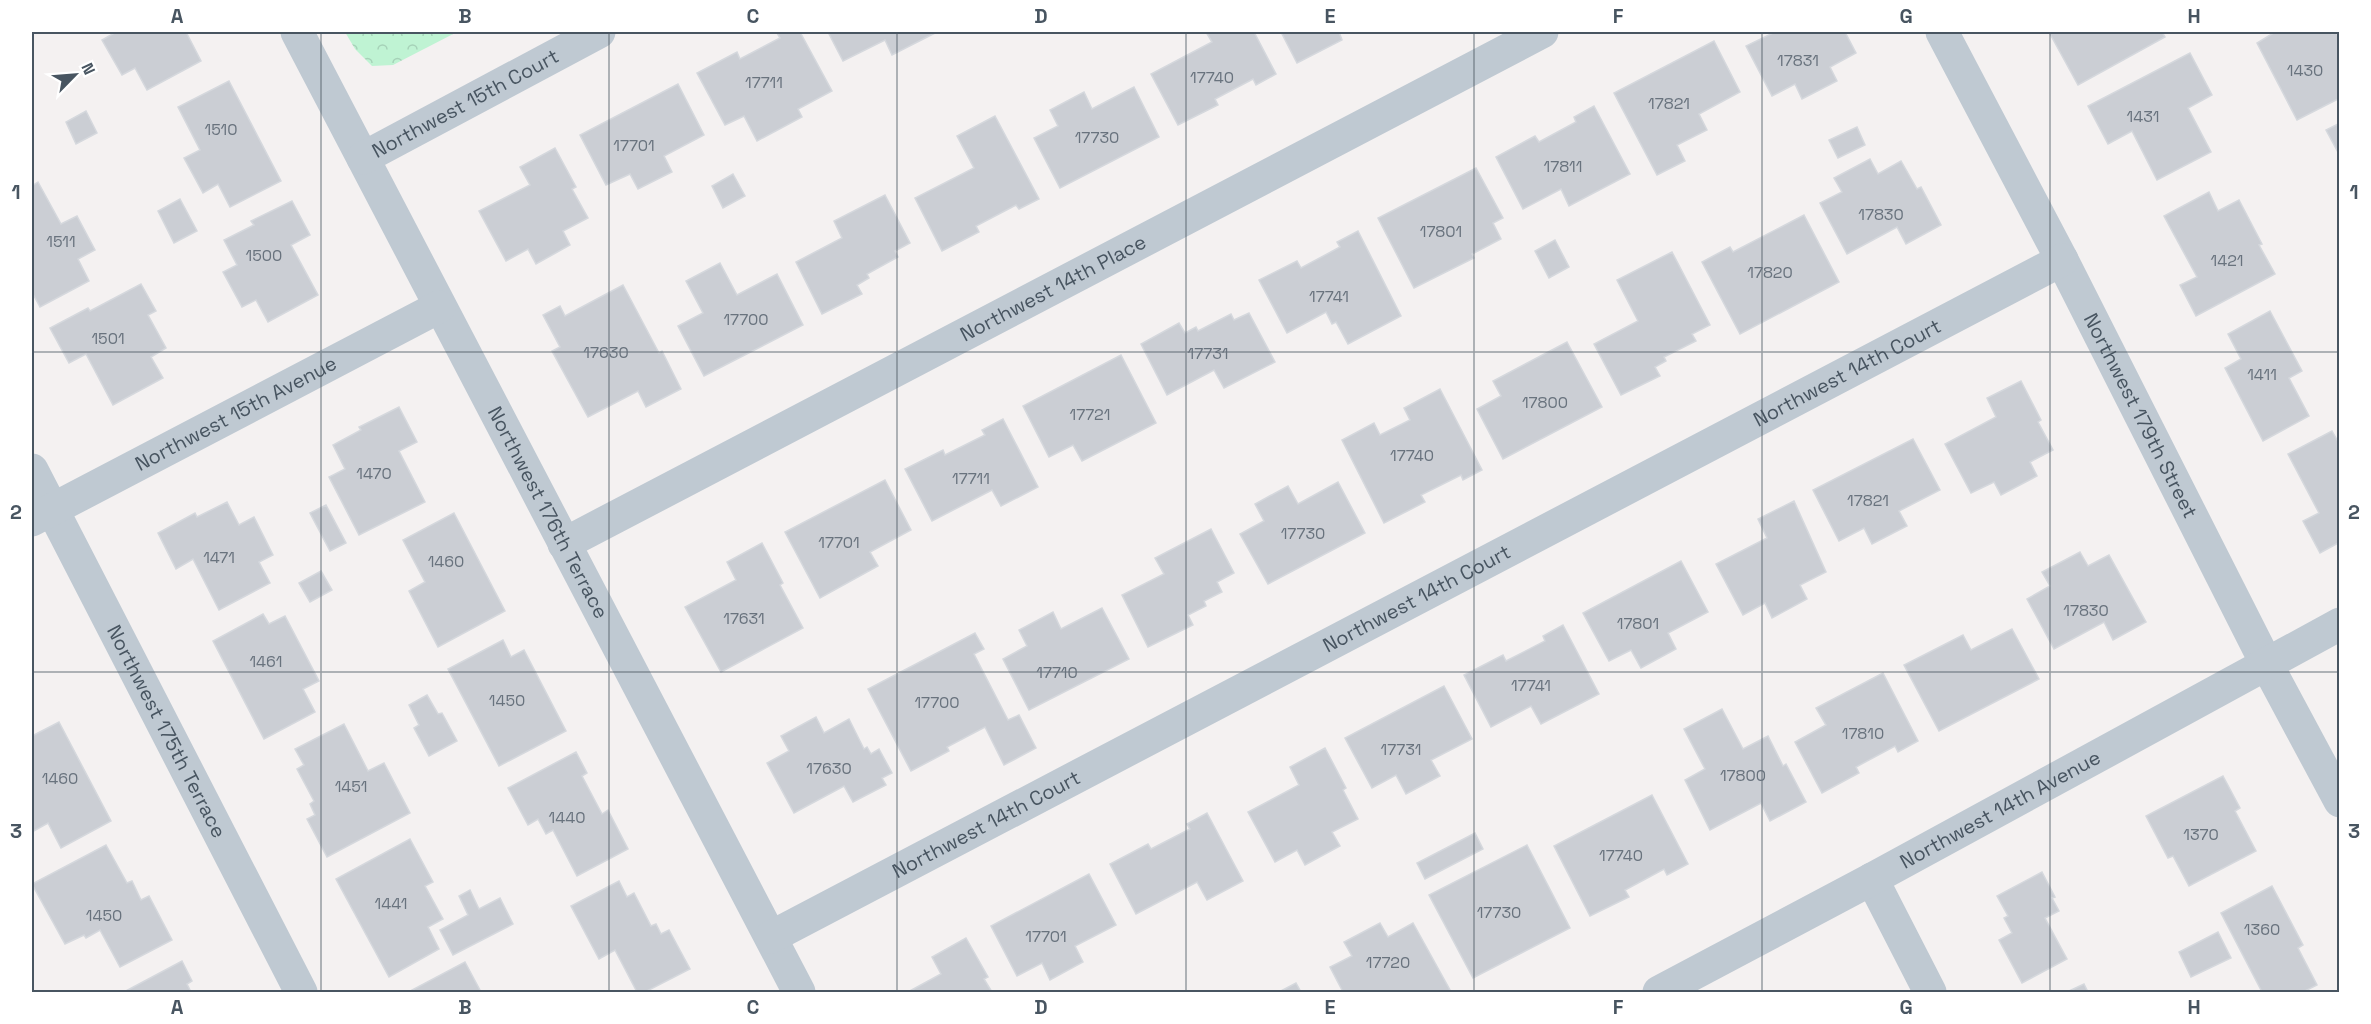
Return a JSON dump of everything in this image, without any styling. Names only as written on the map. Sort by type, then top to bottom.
[{"type":"street","name":"Northwest 176th Terrace","points":[[297,32],[799,993]]},
{"type":"street","name":"Northwest 15th Court","points":[[363,158],[599,32]]},
{"type":"street","name":"Northwest 14th Place","points":[[564,544],[1542,32]]},
{"type":"street","name":"Northwest 179th Street","points":[[1942,32],[2062,260],[2266,663],[2340,801]]},
{"type":"street","name":"Northwest 14th Court","points":[[771,937],[2062,260]]},
{"type":"street","name":"Northwest 15th Avenue","points":[[42,515],[440,307]]},
{"type":"street","name":"Northwest 175th Terrace","points":[[32,470],[42,515],[301,993]]},
{"type":"street","name":"Northwest 14th Avenue","points":[[1659,993],[2340,624]]},
{"type":"street","points":[[1872,879],[1930,993]]},
{"type":"green space","points":[[345,32],[457,32],[393,65],[372,66],[355,49]]},
{"type":"building","points":[[116,32],[186,32],[201,61],[147,90],[135,68],[122,75],[102,40]]},
{"type":"building","points":[[800,32],[832,91],[798,109],[802,117],[757,141],[744,116],[725,125],[697,73],[737,52],[740,59],[780,38],[777,33]]},
{"type":"building","points":[[828,32],[937,32],[892,55],[885,40],[843,61]]},
{"type":"building","points":[[1206,32],[1254,32],[1276,74],[1256,85],[1253,79],[1215,99],[1218,105],[1178,125],[1151,74],[1212,42]]},
{"type":"building","points":[[1281,32],[1339,32],[1342,40],[1297,63]]},
{"type":"building","points":[[1775,32],[1845,32],[1856,53],[1830,67],[1837,81],[1802,99],[1795,84],[1772,96],[1746,46]]},
{"type":"building","points":[[2049,32],[2162,32],[2165,37],[2078,85]]},
{"type":"building","points":[[2275,32],[2336,33],[2340,39],[2340,98],[2297,120],[2257,43]]},
{"type":"building","points":[[1714,41],[1740,92],[1699,114],[1707,130],[1677,145],[1685,161],[1657,175],[1614,93]]},
{"type":"building","points":[[2190,53],[2212,95],[2188,108],[2211,152],[2157,180],[2132,131],[2108,144],[2088,106]]},
{"type":"building","points":[[229,81],[281,181],[230,207],[218,184],[203,193],[184,158],[200,150],[178,107]]},
{"type":"building","points":[[678,84],[704,135],[664,156],[672,172],[638,189],[630,174],[606,185],[580,135]]},
{"type":"building","points":[[1134,87],[1159,137],[1060,188],[1034,138],[1058,126],[1050,110],[1084,92],[1092,109]]},
{"type":"building","points":[[1594,106],[1630,174],[1569,206],[1561,189],[1523,209],[1496,157],[1535,136],[1539,142],[1576,122],[1574,117]]},
{"type":"building","points":[[86,111],[97,133],[76,144],[66,122]]},
{"type":"building","points":[[995,116],[1039,199],[1019,209],[1016,205],[976,226],[979,232],[942,251],[915,198],[974,168],[957,136]]},
{"type":"building","points":[[2340,123],[2340,156],[2326,130]]},
{"type":"building","points":[[1857,127],[1865,145],[1838,158],[1829,140]]},
{"type":"building","points":[[555,148],[576,187],[572,189],[588,218],[563,231],[570,245],[536,264],[528,249],[506,261],[479,211],[530,185],[520,167]]},
{"type":"building","points":[[1870,159],[1878,174],[1901,161],[1917,189],[1921,187],[1941,225],[1906,244],[1897,227],[1847,254],[1820,203],[1842,192],[1834,178]]},
{"type":"building","points":[[1476,168],[1503,218],[1493,223],[1501,239],[1472,254],[1474,258],[1414,288],[1378,218]]},
{"type":"building","points":[[733,174],[745,196],[723,208],[712,186]]},
{"type":"building","points":[[38,182],[61,224],[77,216],[95,250],[78,259],[89,281],[40,307],[32,292],[32,186]]},
{"type":"building","points":[[2209,192],[2218,211],[2239,200],[2275,274],[2196,316],[2180,285],[2197,277],[2164,216]]},
{"type":"building","points":[[885,195],[910,243],[895,251],[898,257],[867,274],[869,278],[857,285],[862,294],[822,314],[796,262],[842,238],[834,221]]},
{"type":"building","points":[[180,199],[197,231],[174,243],[158,211]]},
{"type":"building","points":[[292,201],[310,235],[291,245],[318,295],[268,322],[256,300],[242,307],[223,272],[237,265],[224,240],[254,225],[251,221]]},
{"type":"building","points":[[1804,215],[1839,282],[1740,334],[1702,262],[1730,247],[1733,252]]},
{"type":"building","points":[[1358,231],[1401,316],[1348,344],[1336,322],[1332,324],[1326,312],[1287,333],[1259,280],[1297,261],[1301,268],[1340,247],[1337,242]]},
{"type":"building","points":[[1555,240],[1569,267],[1549,278],[1535,251]]},
{"type":"building","points":[[1672,252],[1710,325],[1692,334],[1696,341],[1664,357],[1666,361],[1655,367],[1660,376],[1621,395],[1594,344],[1638,321],[1617,280]]},
{"type":"building","points":[[720,263],[737,295],[777,274],[803,325],[704,376],[678,326],[703,313],[686,281]]},
{"type":"building","points":[[141,284],[156,311],[148,315],[166,348],[151,357],[163,378],[113,405],[86,354],[69,363],[50,328],[88,308],[90,311]]},
{"type":"building","points":[[623,285],[659,353],[662,351],[681,389],[646,407],[638,391],[588,417],[552,351],[560,347],[543,315],[560,306],[565,316]]},
{"type":"building","points":[[2270,311],[2302,371],[2289,378],[2309,416],[2263,441],[2225,368],[2241,359],[2228,334]]},
{"type":"building","points":[[1249,313],[1275,362],[1224,388],[1214,370],[1167,395],[1141,344],[1179,323],[1185,333],[1196,327],[1198,331],[1231,314],[1234,320]]},
{"type":"building","points":[[1567,342],[1602,407],[1503,459],[1477,409],[1501,396],[1493,381]]},
{"type":"building","points":[[1121,355],[1156,423],[1082,461],[1073,445],[1049,457],[1023,406]]},
{"type":"building","points":[[2021,381],[2041,420],[2038,422],[2053,450],[2030,462],[2037,476],[2001,495],[1994,482],[1971,493],[1945,444],[1996,417],[1987,398]]},
{"type":"building","points":[[1440,389],[1482,470],[1463,480],[1461,475],[1421,495],[1425,502],[1384,523],[1342,440],[1374,423],[1380,435],[1410,420],[1404,408]]},
{"type":"building","points":[[399,407],[417,442],[399,451],[425,502],[359,535],[329,477],[345,469],[333,445],[361,430],[359,427]]},
{"type":"building","points":[[1003,419],[1038,487],[1001,506],[992,490],[932,521],[905,469],[943,450],[945,455],[985,435],[982,430]]},
{"type":"building","points":[[2332,431],[2340,445],[2340,542],[2320,553],[2303,521],[2319,513],[2288,454]]},
{"type":"building","points":[[1913,439],[1940,490],[1899,511],[1907,526],[1872,544],[1864,528],[1839,541],[1813,490]]},
{"type":"building","points":[[885,480],[911,530],[870,552],[878,566],[820,598],[785,532]]},
{"type":"building","points":[[1338,482],[1365,533],[1268,584],[1240,534],[1264,521],[1255,504],[1288,486],[1298,504]]},
{"type":"building","points":[[1794,501],[1826,572],[1800,585],[1807,599],[1772,618],[1765,603],[1743,615],[1716,564],[1767,538],[1758,519]]},
{"type":"building","points":[[227,502],[239,525],[254,517],[273,555],[259,562],[270,583],[219,610],[193,559],[176,569],[158,533],[195,513],[197,517]]},
{"type":"building","points":[[326,505],[346,543],[330,551],[310,513]]},
{"type":"building","points":[[454,513],[505,611],[438,647],[409,591],[425,582],[403,540]]},
{"type":"building","points":[[1211,529],[1234,573],[1217,582],[1222,592],[1204,601],[1206,606],[1188,615],[1193,625],[1148,647],[1122,595],[1164,574],[1155,558]]},
{"type":"building","points":[[762,543],[783,583],[780,585],[803,628],[721,672],[685,607],[736,580],[727,562]]},
{"type":"building","points":[[2080,552],[2088,566],[2109,555],[2146,622],[2113,640],[2104,622],[2054,649],[2027,599],[2050,586],[2042,572]]},
{"type":"building","points":[[1681,561],[1708,612],[1668,633],[1676,649],[1641,668],[1631,650],[1609,661],[1583,613]]},
{"type":"building","points":[[321,571],[332,590],[310,602],[299,583]]},
{"type":"building","points":[[1102,608],[1129,659],[1029,710],[1003,659],[1027,646],[1019,630],[1053,612],[1061,629]]},
{"type":"building","points":[[263,614],[269,624],[285,616],[319,681],[303,689],[315,712],[264,739],[213,641]]},
{"type":"building","points":[[1563,625],[1599,694],[1541,724],[1531,706],[1491,727],[1464,675],[1503,655],[1506,661],[1545,641],[1543,636]]},
{"type":"building","points":[[2012,629],[2039,679],[1939,731],[1904,665],[1963,635],[1971,650]]},
{"type":"building","points":[[975,633],[984,649],[974,654],[1008,720],[1019,715],[1036,748],[1004,765],[985,727],[947,747],[949,751],[911,771],[868,689]]},
{"type":"building","points":[[503,640],[511,657],[524,650],[566,731],[499,766],[448,669]]},
{"type":"building","points":[[1883,673],[1918,741],[1898,752],[1895,746],[1856,767],[1859,773],[1822,793],[1795,742],[1826,725],[1816,708]]},
{"type":"building","points":[[1444,686],[1472,739],[1431,760],[1440,776],[1406,794],[1396,775],[1372,788],[1345,738]]},
{"type":"building","points":[[427,695],[438,714],[442,713],[457,741],[429,756],[414,728],[419,725],[409,705]]},
{"type":"building","points":[[1722,709],[1743,749],[1768,736],[1783,766],[1786,764],[1806,802],[1770,821],[1761,803],[1710,830],[1685,780],[1705,769],[1684,729]]},
{"type":"building","points":[[816,717],[824,733],[849,719],[864,749],[867,747],[871,754],[879,749],[892,773],[882,778],[886,785],[853,802],[844,786],[794,813],[767,763],[789,751],[781,736]]},
{"type":"building","points":[[59,722],[111,821],[61,848],[48,823],[32,832],[32,736]]},
{"type":"building","points":[[344,724],[368,771],[384,763],[410,813],[327,857],[307,819],[315,815],[310,804],[314,801],[297,769],[304,765],[295,749]]},
{"type":"building","points":[[1325,748],[1346,788],[1343,790],[1358,819],[1332,832],[1340,846],[1305,865],[1297,850],[1275,862],[1248,812],[1299,785],[1290,767]]},
{"type":"building","points":[[576,752],[587,773],[582,776],[602,814],[608,810],[628,849],[577,876],[553,830],[546,834],[538,819],[528,825],[508,788]]},
{"type":"building","points":[[2223,776],[2240,808],[2235,811],[2256,851],[2189,886],[2173,856],[2168,858],[2146,816]]},
{"type":"building","points":[[1652,795],[1688,864],[1667,875],[1664,869],[1625,890],[1629,897],[1590,916],[1554,846]]},
{"type":"building","points":[[1207,813],[1243,881],[1207,900],[1197,882],[1136,914],[1110,864],[1148,844],[1151,849],[1190,829],[1187,824]]},
{"type":"building","points":[[1475,833],[1483,849],[1425,879],[1417,863]]},
{"type":"building","points":[[410,839],[433,882],[425,886],[443,919],[428,927],[439,949],[389,977],[336,879]]},
{"type":"building","points":[[106,845],[127,883],[132,881],[141,900],[149,896],[172,940],[120,967],[100,930],[86,938],[84,935],[65,944],[32,884]]},
{"type":"building","points":[[1527,845],[1570,928],[1473,978],[1429,895]]},
{"type":"building","points":[[2042,872],[2055,897],[2052,898],[2059,911],[2045,918],[2067,959],[2022,983],[1999,940],[2012,933],[2004,918],[2008,916],[1997,896]]},
{"type":"building","points":[[1089,874],[1116,925],[1075,946],[1083,962],[1050,980],[1042,963],[1017,976],[991,926]]},
{"type":"building","points":[[619,881],[627,897],[634,893],[651,926],[656,924],[661,934],[669,930],[690,969],[645,992],[637,992],[615,950],[599,959],[571,906]]},
{"type":"building","points":[[2272,886],[2303,945],[2298,948],[2317,985],[2303,992],[2262,992],[2221,913]]},
{"type":"building","points":[[470,890],[479,909],[500,898],[513,924],[453,955],[440,930],[468,915],[459,896]]},
{"type":"building","points":[[1380,923],[1388,937],[1413,923],[1450,990],[1446,992],[1343,992],[1330,967],[1352,956],[1344,942]]},
{"type":"building","points":[[2218,932],[2231,958],[2191,977],[2179,952]]},
{"type":"building","points":[[966,938],[988,977],[984,979],[992,992],[908,992],[941,974],[932,957]]},
{"type":"building","points":[[182,961],[192,981],[187,984],[191,992],[124,992]]},
{"type":"building","points":[[465,962],[481,992],[413,992],[412,990]]},
{"type":"building","points":[[1296,983],[1301,992],[1279,992]]},
{"type":"building","points":[[2084,984],[2088,992],[2067,992]]}]
